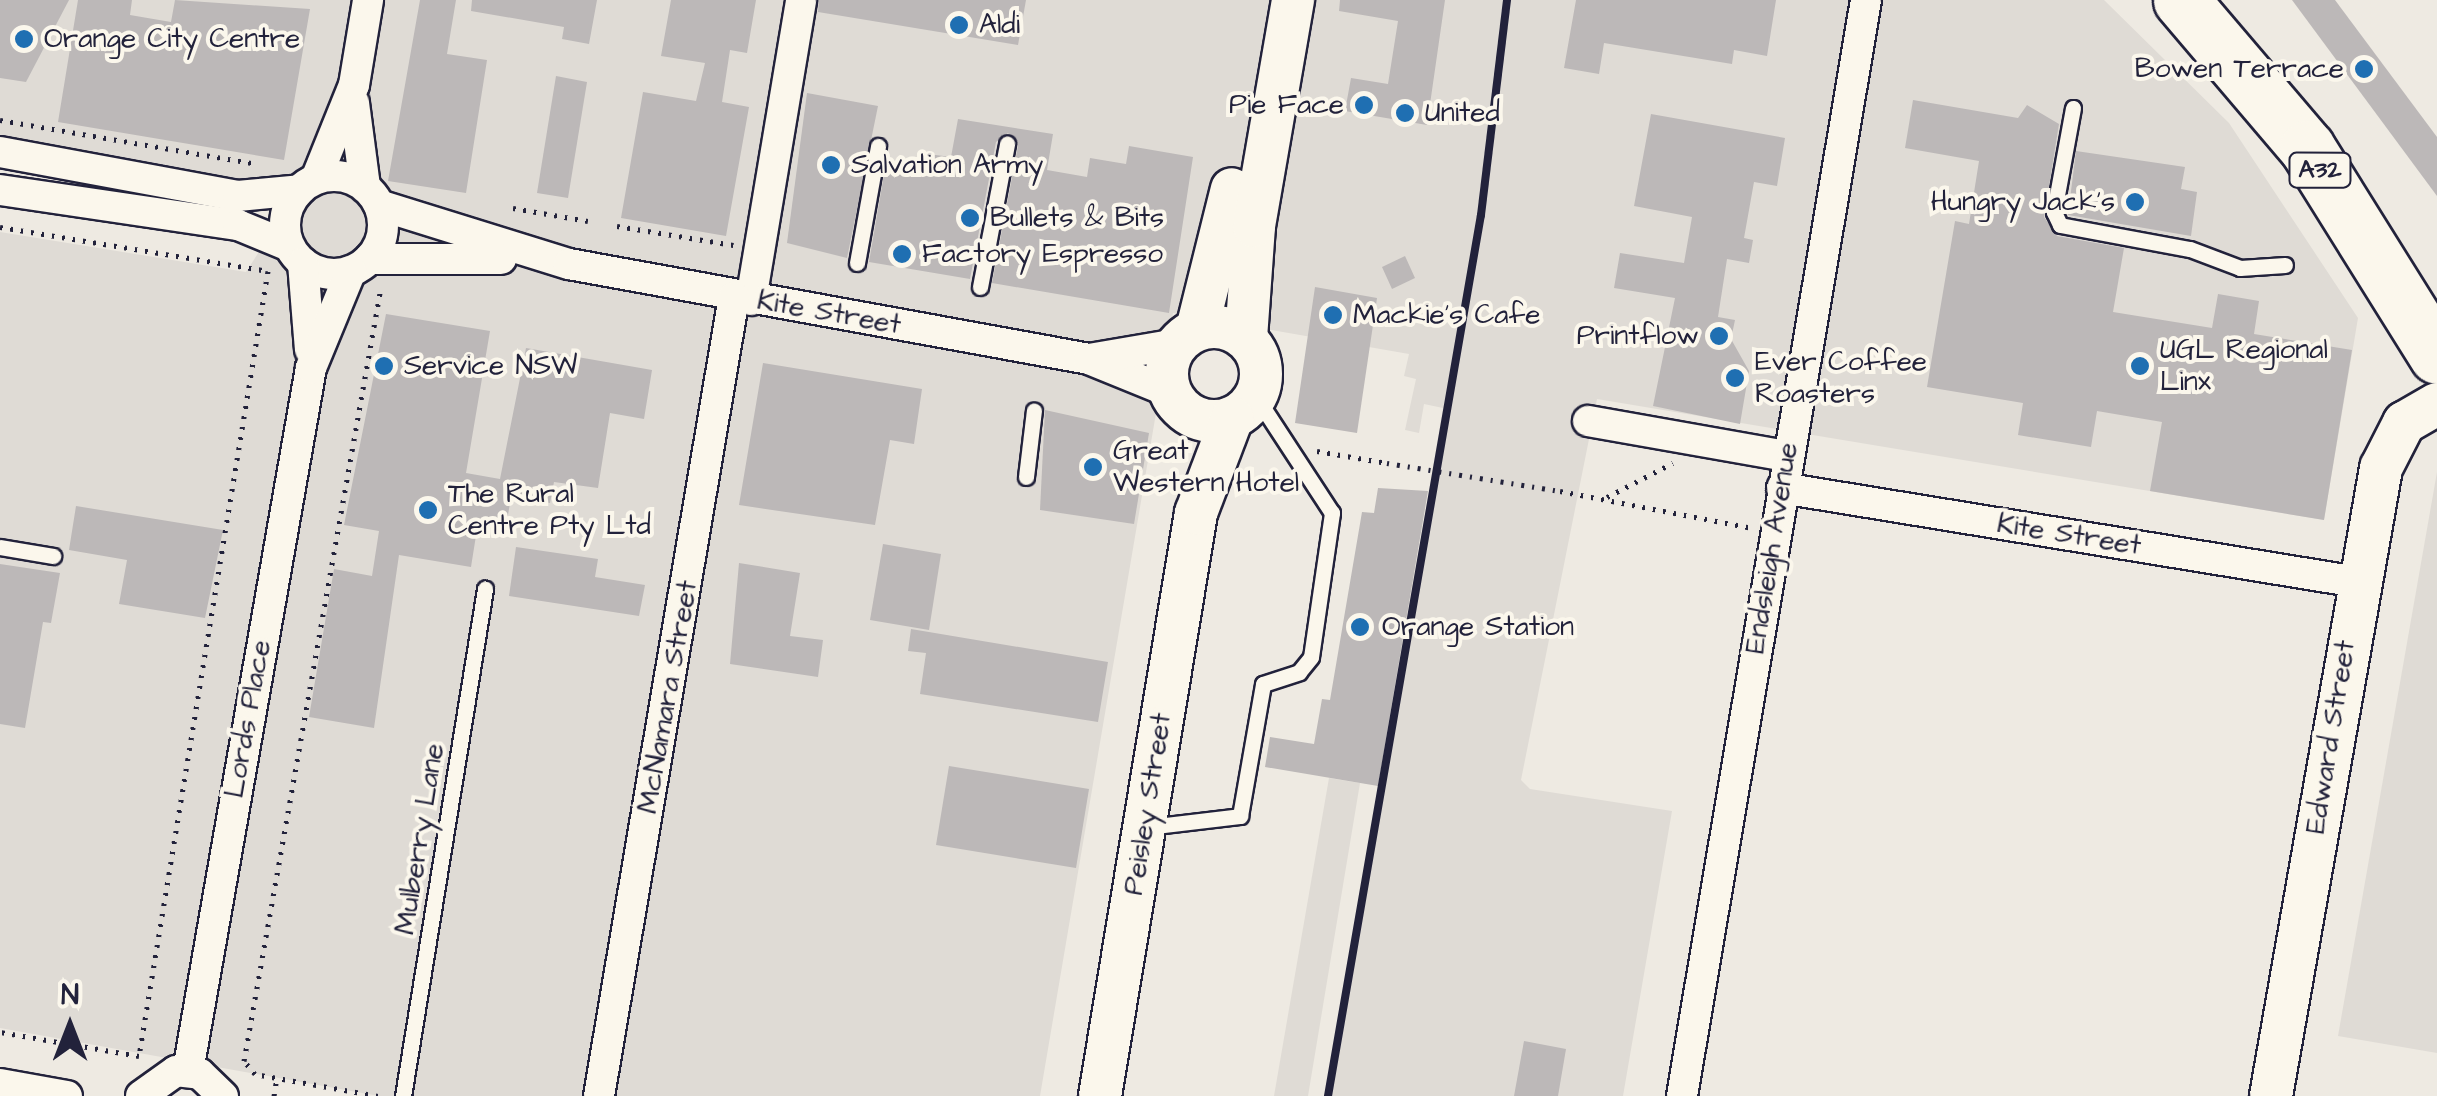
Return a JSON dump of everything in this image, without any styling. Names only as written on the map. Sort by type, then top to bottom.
[{"type":"highway","name":"A32","points":[[2182,0],[2306,148],[2437,356]]},
{"type":"main road","points":[[1187,336],[1223,326],[1246,338],[1262,366],[1244,408],[1178,402],[1167,367],[1187,336],[1228,215],[1263,0]]},
{"type":"main road","points":[[1246,338],[1254,226],[1292,0]]},
{"type":"main road","name":"Peisley Street","points":[[1178,402],[1196,513]]},
{"type":"main road","name":"Edward Street","points":[[2271,1096],[2357,582],[2388,446],[2404,423],[2437,404]]},
{"type":"main road","name":"Peisley Street","points":[[1100,1096],[1196,513],[1244,408]]},
{"type":"street","points":[[296,254],[285,216],[308,184],[354,85],[368,0]]},
{"type":"street","name":"McNamara Street","points":[[599,1096],[801,0]]},
{"type":"street","name":"Endsleigh Avenue","points":[[1682,1096],[1866,0]]},
{"type":"street","points":[[0,190],[238,225],[334,274],[367,272],[382,234],[354,85]]},
{"type":"street","points":[[0,152],[238,196],[341,176],[372,196]]},
{"type":"street","name":"Kite Street","points":[[372,196],[569,264],[743,299],[1090,359],[1178,402]]},
{"type":"street","name":"Lords Place","points":[[188,1071],[310,368],[296,254]]},
{"type":"street","name":"Kite Street","points":[[367,272],[569,264]]},
{"type":"street","name":"Lords Place","points":[[310,368],[367,272]]},
{"type":"street","name":"Kite Street","points":[[1090,359],[1187,336]]},
{"type":"street","points":[[1588,420],[1787,456]]},
{"type":"street","name":"Kite Street","points":[[1782,488],[2357,582]]},
{"type":"street","points":[[140,1096],[165,1074],[188,1071],[223,1096]]},
{"type":"street","points":[[0,1084],[67,1096]]},
{"type":"lane","points":[[2073,108],[2054,212],[2060,225],[2190,249],[2240,268],[2285,265]]},
{"type":"lane","points":[[980,288],[1007,144]]},
{"type":"lane","points":[[857,262],[878,146]]},
{"type":"lane","points":[[1144,827],[1240,816],[1263,684],[1299,672],[1310,657],[1332,513],[1244,408]]},
{"type":"lane","points":[[1026,477],[1034,410]]},
{"type":"lane","points":[[0,548],[53,556]]},
{"type":"lane","name":"Mulberry Lane","points":[[403,1096],[485,589]]},
{"type":"path","points":[[0,120],[264,165]]},
{"type":"path","points":[[513,208],[588,221]]},
{"type":"path","points":[[0,226],[268,271],[139,1056],[0,1032]]},
{"type":"path","points":[[617,226],[736,246]]},
{"type":"path","points":[[367,272],[244,1061],[255,1074],[378,1096]]},
{"type":"path","points":[[1600,498],[1713,443]]},
{"type":"path","points":[[1318,452],[1600,498],[1774,532]]},
{"type":"path","points":[[274,1096],[277,1078]]},
{"type":"shaded area","points":[[0,0],[2104,0],[2229,123],[2358,318],[2324,520],[1597,399],[1521,780],[1530,789],[1672,811],[1623,1096],[1326,1096],[1443,408],[1424,404],[1419,433],[1405,430],[1416,379],[1404,376],[1409,354],[1173,313],[1040,1096],[379,1096],[0,1028],[0,232],[246,272],[299,190],[0,150]]},
{"type":"shaded area","points":[[2437,472],[2437,1053],[2338,1036]]},
{"type":"shaded area","points":[[1329,778],[1360,783],[1308,1096],[1274,1096]]},
{"type":"building","name":"Orange City Centre","points":[[0,0],[69,0],[26,82],[0,78]]},
{"type":"building","points":[[78,0],[132,0],[130,15],[171,22],[175,0],[310,9],[284,160],[58,122]]},
{"type":"building","points":[[420,0],[456,0],[447,54],[487,60],[466,193],[388,181]]},
{"type":"building","points":[[472,0],[597,0],[589,44],[562,39],[564,27],[471,11]]},
{"type":"building","points":[[671,0],[756,0],[747,53],[730,50],[722,102],[749,107],[726,236],[621,218],[643,92],[696,101],[705,63],[661,56]]},
{"type":"building","name":"Aldi","points":[[819,0],[1026,0],[1018,45],[818,12]]},
{"type":"building","points":[[1340,0],[1445,0],[1427,125],[1345,111],[1351,78],[1388,84],[1398,21],[1339,11]]},
{"type":"building","points":[[1576,0],[1776,0],[1767,56],[1734,50],[1732,64],[1604,43],[1599,74],[1564,68]]},
{"type":"building","name":"Bowen Terrace","points":[[2292,0],[2335,0],[2437,137],[2437,196]]},
{"type":"building","points":[[556,76],[587,82],[568,198],[537,193]]},
{"type":"building","name":"Salvation Army","points":[[807,93],[878,106],[847,258],[787,243]]},
{"type":"building","name":"UGL Regional Linx","points":[[1913,100],[2018,118],[2027,105],[2059,124],[2044,217],[2057,236],[2124,248],[2113,312],[2212,328],[2218,294],[2259,301],[2254,334],[2352,350],[2324,520],[2150,491],[2162,422],[2097,411],[2091,447],[2018,435],[2023,403],[1927,387],[1955,221],[1969,224],[1979,161],[1905,148]]},
{"type":"building","points":[[1651,114],[1785,138],[1777,186],[1754,182],[1744,238],[1753,240],[1749,263],[1727,259],[1718,317],[1735,320],[1731,339],[1749,371],[1740,424],[1653,406],[1675,298],[1614,288],[1620,253],[1684,263],[1692,217],[1634,206]]},
{"type":"building","points":[[958,119],[1053,134],[1047,170],[1087,177],[1090,158],[1126,164],[1129,146],[1193,157],[1169,313],[992,283],[1018,146],[1008,133],[996,142],[970,279],[869,262],[886,163],[925,169],[928,154],[951,157]]},
{"type":"building","name":"Hungry Jack's","points":[[2076,151],[2185,167],[2181,189],[2197,192],[2191,236],[2068,215]]},
{"type":"building","points":[[1405,256],[1415,278],[1392,289],[1382,267]]},
{"type":"building","points":[[1315,287],[1377,298],[1357,433],[1295,423]]},
{"type":"building","points":[[386,314],[490,331],[466,473],[500,479],[526,348],[652,370],[644,419],[610,413],[598,488],[554,482],[550,503],[511,497],[506,527],[478,523],[471,567],[399,555],[374,728],[309,717],[334,569],[372,576],[379,531],[344,525]]},
{"type":"building","points":[[763,363],[922,389],[914,444],[890,440],[875,525],[739,505]]},
{"type":"building","name":"Great Western Hotel","points":[[1045,410],[1149,433],[1134,524],[1040,510]]},
{"type":"building","points":[[1378,488],[1428,491],[1378,786],[1265,767],[1270,737],[1314,744],[1322,699],[1330,700],[1362,512],[1374,513]]},
{"type":"building","points":[[76,506],[223,530],[205,618],[119,604],[127,560],[69,550]]},
{"type":"building","points":[[883,544],[941,554],[929,630],[870,620]]},
{"type":"building","points":[[516,547],[598,559],[595,577],[645,585],[639,616],[509,596]]},
{"type":"building","points":[[739,563],[800,573],[790,636],[823,640],[818,677],[730,664]]},
{"type":"building","points":[[0,564],[60,573],[51,623],[43,622],[25,728],[0,724]]},
{"type":"building","points":[[911,629],[1108,662],[1098,722],[920,694],[926,653],[908,651]]},
{"type":"building","points":[[949,766],[1089,789],[1076,868],[936,845]]},
{"type":"building","points":[[1524,1041],[1566,1049],[1558,1096],[1514,1096]]},
{"type":"railway","points":[[1328,1096],[1481,215],[1507,0]]},
{"type":"place","name":"Aldi","points":[[959,25]]},
{"type":"place","name":"Orange City Centre","points":[[24,39]]},
{"type":"place","name":"Bowen Terrace","points":[[2364,69]]},
{"type":"place","name":"Pie Face","points":[[1364,105]]},
{"type":"place","name":"United","points":[[1405,113]]},
{"type":"place","name":"Salvation Army","points":[[831,165]]},
{"type":"place","name":"Hungry Jack's","points":[[2135,202]]},
{"type":"place","name":"Bullets & Bits","points":[[970,218]]},
{"type":"place","name":"Factory Espresso","points":[[902,254]]},
{"type":"place","name":"Mackie's Cafe","points":[[1333,315]]},
{"type":"place","name":"Printflow","points":[[1719,336]]},
{"type":"place","name":"Service NSW","points":[[384,366]]},
{"type":"place","name":"UGL Regional Linx","points":[[2140,366]]},
{"type":"place","name":"Ever Coffee Roasters","points":[[1735,378]]},
{"type":"place","name":"Great Western Hotel","points":[[1093,467]]},
{"type":"place","name":"The Rural Centre Pty Ltd","points":[[428,510]]},
{"type":"place","name":"Orange Station","points":[[1360,627]]}]
